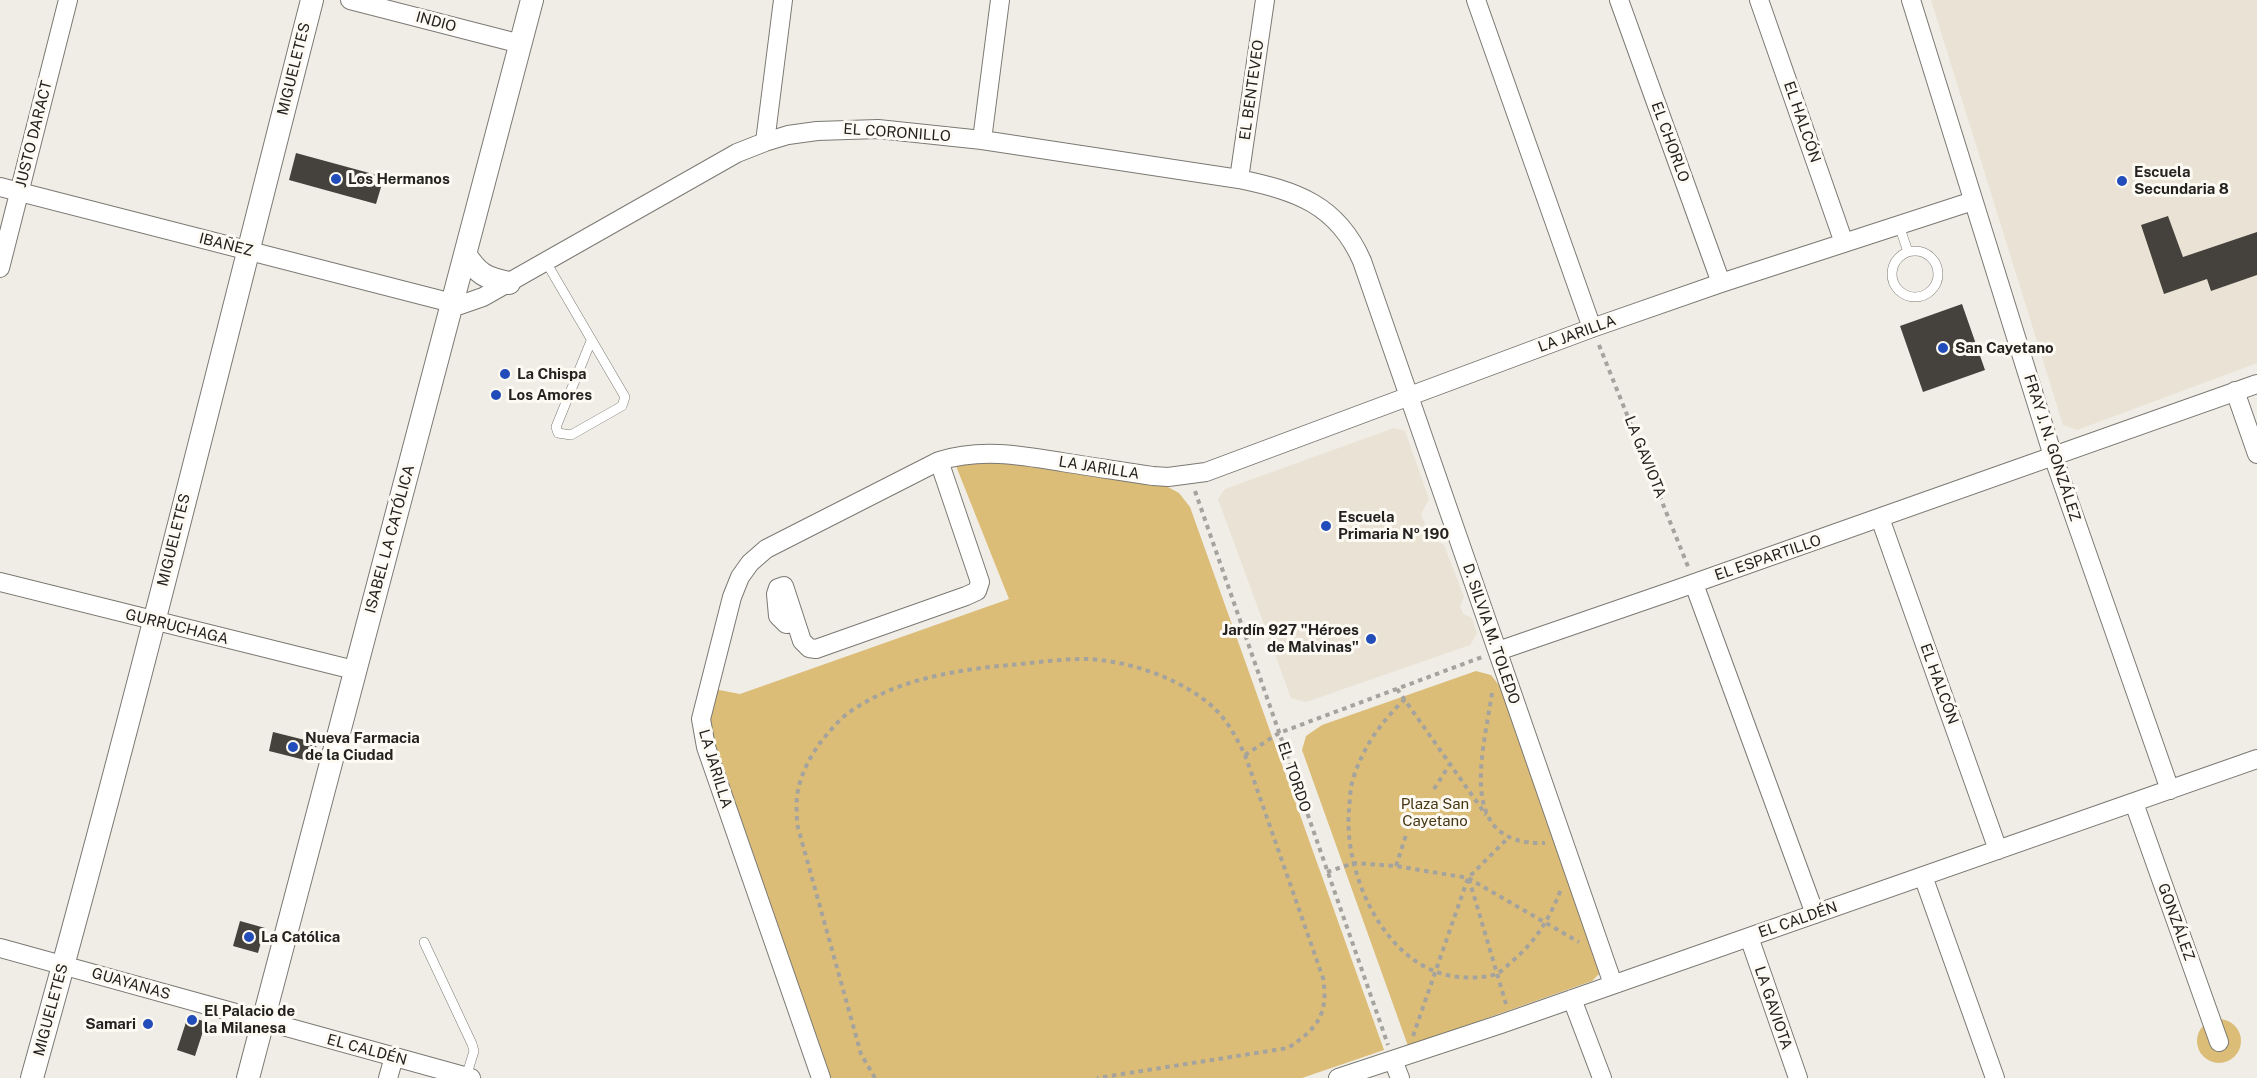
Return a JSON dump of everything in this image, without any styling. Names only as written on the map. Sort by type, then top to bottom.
[{"type":"street","name":"JUSTO DARACT","points":[[0,268],[68,0]]},
{"type":"street","name":"MIGUELETES","points":[[32,1078],[64,965],[312,0]]},
{"type":"street","name":"INDIO","points":[[350,0],[521,44]]},
{"type":"street","name":"ISABEL LA CATÓLICA","points":[[248,1078],[532,0]]},
{"type":"street","points":[[765,142],[783,0]]},
{"type":"street","points":[[982,140],[1000,0]]},
{"type":"street","name":"EL BENTEVEO","points":[[1239,179],[1264,0]]},
{"type":"street","points":[[1476,0],[1592,328]]},
{"type":"street","name":"EL CHORLO","points":[[1619,0],[1721,283]]},
{"type":"street","name":"EL HALCÓN","points":[[1759,0],[1844,243]]},
{"type":"street","name":"FRAY J. N. GONZÁLEZ","points":[[1911,0],[2053,456],[2170,790]]},
{"type":"street","name":"EL CORONILLO","points":[[451,304],[471,303],[738,153],[765,142],[817,131],[852,128],[878,129],[982,140],[1239,179]]},
{"type":"street","name":"D. SILVIA M. TOLEDO","points":[[1239,179],[1299,195],[1325,210],[1342,225],[1354,242],[1612,984]]},
{"type":"street","name":"IBAÑEZ","points":[[0,187],[451,304]]},
{"type":"street","name":"LA JARILLA","points":[[821,1078],[706,747],[701,719],[732,597],[740,577],[750,563],[766,549],[939,461],[982,453],[1017,455],[1153,476],[1189,475],[1228,466],[1408,395],[1592,328],[1721,283],[1973,201]]},
{"type":"street","points":[[465,254],[475,269],[490,279],[509,283]]},
{"type":"street","name":"EL ESPARTILLO","points":[[1498,651],[1694,584],[2257,384]]},
{"type":"street","points":[[2235,392],[2257,454]]},
{"type":"street","points":[[796,623],[802,641],[808,648],[816,649],[976,591],[980,582],[939,461]]},
{"type":"street","name":"EL HALCÓN","points":[[1880,518],[1998,850]]},
{"type":"street","name":"GURRUCHAGA","points":[[0,582],[354,670]]},
{"type":"street","points":[[1694,584],[1815,914]]},
{"type":"street","name":"EL CALDÉN","points":[[1338,1078],[1572,999],[2257,759]]},
{"type":"street","name":"GONZÁLEZ","points":[[2134,803],[2219,1042]]},
{"type":"street","points":[[1923,876],[1995,1078]]},
{"type":"street","name":"LA GAVIOTA","points":[[1749,937],[1798,1078]]},
{"type":"street","name":"GUAYANAS","points":[[0,948],[263,1022]]},
{"type":"street","points":[[1572,999],[1602,1078]]},
{"type":"street","name":"EL CALDÉN","points":[[263,1022],[468,1077]]},
{"type":"street","points":[[388,1078],[394,1057]]},
{"type":"street","points":[[1400,1058],[1400,1078]]},
{"type":"lane","points":[[1899,225],[1908,252]]},
{"type":"lane","points":[[1908,252],[1922,252],[1934,260],[1937,267],[1937,281],[1929,292],[1922,296],[1906,295],[1895,285],[1893,269],[1896,261],[1908,252]]},
{"type":"lane","points":[[546,262],[625,397],[622,406],[571,435],[558,434],[556,427],[591,341]]},
{"type":"lane","points":[[424,942],[472,1044],[474,1051],[468,1077]]},
{"type":"path","name":"LA GAVIOTA","points":[[1592,328],[1694,584]]},
{"type":"path","name":"EL TORDO","points":[[1189,475],[1327,872],[1400,1058]]},
{"type":"path","points":[[1245,755],[1279,733],[1498,651]]},
{"type":"path","points":[[875,1078],[861,1053],[797,824],[797,796],[813,752],[849,711],[887,690],[940,675],[978,668],[1083,659],[1147,670],[1187,689],[1215,709],[1234,733],[1245,755],[1323,978],[1326,996],[1320,1018],[1305,1036],[1288,1048],[1097,1078]]},
{"type":"path","points":[[1490,820],[1482,798],[1479,777],[1493,684]]},
{"type":"path","points":[[1397,689],[1405,699],[1490,820],[1501,833],[1515,841],[1533,844],[1551,843],[1565,847],[1564,881],[1553,910],[1539,935],[1518,957],[1497,974],[1475,978],[1450,976],[1423,966],[1399,947],[1373,914],[1361,888],[1348,829],[1352,781],[1366,746],[1386,717],[1405,699]]},
{"type":"path","points":[[1434,789],[1450,764]]},
{"type":"path","points":[[1396,866],[1406,835]]},
{"type":"path","points":[[1400,1058],[1436,971],[1468,878],[1509,837]]},
{"type":"path","points":[[1327,872],[1354,863],[1396,866],[1468,878],[1603,956]]},
{"type":"path","points":[[1468,878],[1511,1020]]},
{"type":"shaded area","name":"Escuela Secundaria 8","points":[[1931,0],[2257,0],[2257,363],[2077,430],[2063,425]]},
{"type":"shaded area","name":"Escuela Primaria Nº 190","points":[[1394,428],[1405,431],[1429,499],[1421,514],[1430,538],[1444,545],[1464,597],[1460,606],[1463,614],[1472,618],[1477,634],[1470,645],[1306,702],[1291,698],[1218,499],[1225,489]]},
{"type":"green space","points":[[968,460],[1001,461],[1166,486],[1179,493],[1190,507],[1384,1050],[1302,1078],[831,1078],[711,736],[710,701],[714,689],[740,694],[1009,599],[956,466]]},
{"type":"green space","name":"Plaza San Cayetano","points":[[1476,671],[1491,675],[1502,689],[1601,969],[1592,981],[1408,1046],[1302,750],[1306,736],[1322,725]]},
{"type":"green space","points":[[2219,1019],[2228,1020],[2235,1025],[2240,1032],[2240,1050],[2235,1057],[2228,1062],[2219,1063],[2210,1062],[2203,1057],[2198,1050],[2197,1041],[2198,1032],[2203,1025],[2210,1020]]},
{"type":"building","name":"Los Hermanos","points":[[296,153],[384,177],[376,204],[289,180]]},
{"type":"building","points":[[2168,216],[2183,257],[2257,232],[2257,275],[2211,291],[2207,279],[2164,294],[2141,225]]},
{"type":"building","name":"San Cayetano","points":[[1962,304],[1985,370],[1923,392],[1900,326]]},
{"type":"building","name":"Nueva Farmacia de la Ciudad","points":[[273,732],[317,743],[313,762],[269,751]]},
{"type":"building","name":"La Católica","points":[[240,921],[265,928],[258,953],[233,946]]},
{"type":"building","points":[[188,1016],[206,1022],[195,1056],[177,1050]]},
{"type":"place","name":"Los Hermanos","points":[[336,179]]},
{"type":"place","name":"Escuela Secundaria 8","points":[[2122,181]]},
{"type":"place","name":"San Cayetano","points":[[1943,348]]},
{"type":"place","name":"La Chispa","points":[[505,374]]},
{"type":"place","name":"Los Amores","points":[[496,395]]},
{"type":"place","name":"Escuela Primaria Nº 190","points":[[1326,526]]},
{"type":"place","name":"Jardín 927 \"Héroes de Malvinas\"","points":[[1371,639]]},
{"type":"place","name":"Nueva Farmacia de la Ciudad","points":[[293,747]]},
{"type":"place","name":"La Católica","points":[[249,937]]},
{"type":"place","name":"El Palacio de la Milanesa","points":[[192,1020]]},
{"type":"place","name":"Samari","points":[[148,1024]]}]
